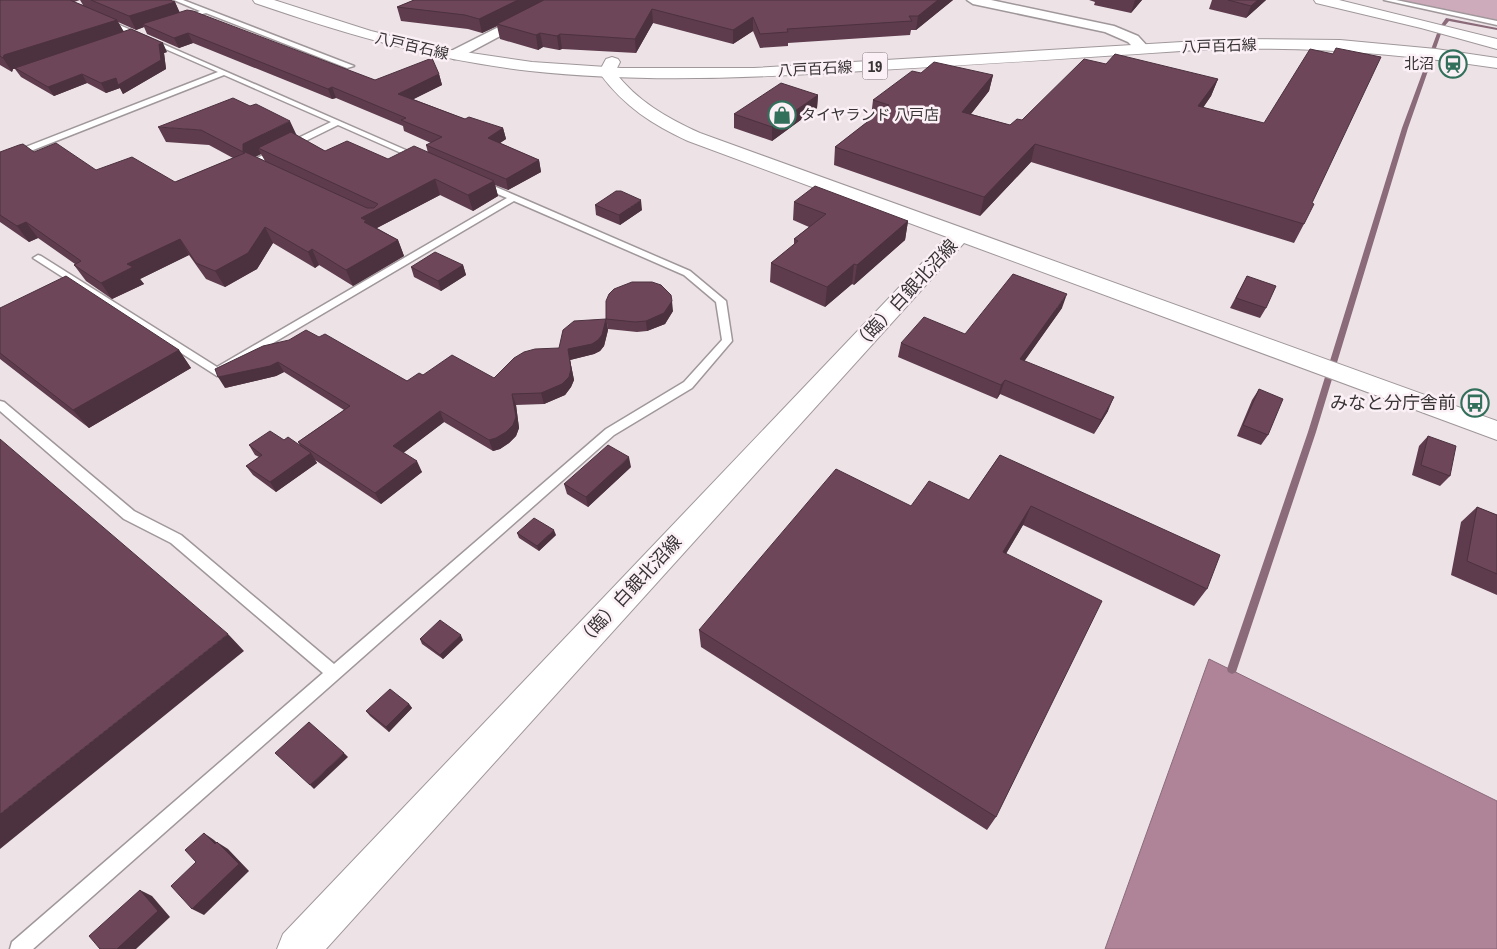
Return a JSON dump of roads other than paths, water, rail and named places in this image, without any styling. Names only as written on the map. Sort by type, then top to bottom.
[{"type":"main road","name":"八戸百石線","points":[[260,0],[340,28],[401,44],[454,55],[525,66],[609,67],[701,74],[754,73],[1138,44],[1234,34],[1318,35],[1406,42],[1497,55]]},
{"type":"main road","name":"八戸百石線","points":[[297,0],[378,28],[469,46],[609,67]]},
{"type":"main road","points":[[1321,0],[1452,31],[1497,44]]},
{"type":"main road","name":"八戸百石線","points":[[1138,44],[1340,45],[1436,54],[1497,63]]},
{"type":"main road","points":[[609,67],[614,83],[645,112],[694,137],[1497,431]]},
{"type":"main road","name":"（臨）白銀北沼線","points":[[298,949],[961,234]]},
{"type":"street","points":[[454,55],[562,0]]},
{"type":"street","points":[[973,0],[1109,29],[1138,44]]},
{"type":"lane","points":[[177,0],[350,66]]},
{"type":"lane","points":[[1387,0],[1497,23]]},
{"type":"lane","points":[[179,20],[206,11]]},
{"type":"lane","points":[[99,18],[434,164]]},
{"type":"lane","points":[[126,37],[144,31]]},
{"type":"lane","points":[[0,160],[222,72]]},
{"type":"lane","points":[[271,171],[254,163],[338,122]]},
{"type":"lane","points":[[19,949],[610,432],[688,385],[727,341],[721,301],[687,273],[469,179]]},
{"type":"lane","points":[[38,258],[217,372],[513,198]]},
{"type":"lane","points":[[0,405],[129,515],[176,539],[334,673]]},
{"type":"waterway","points":[[1232,669],[1312,432],[1405,128],[1441,28],[1448,19],[1497,29]]},
{"type":"place","name":"北沼","points":[[1453,64]]},
{"type":"place","name":"タイヤランド 八戸店","points":[[782,115]]},
{"type":"place","name":"みなと分庁舎前","points":[[1475,403]]}]
